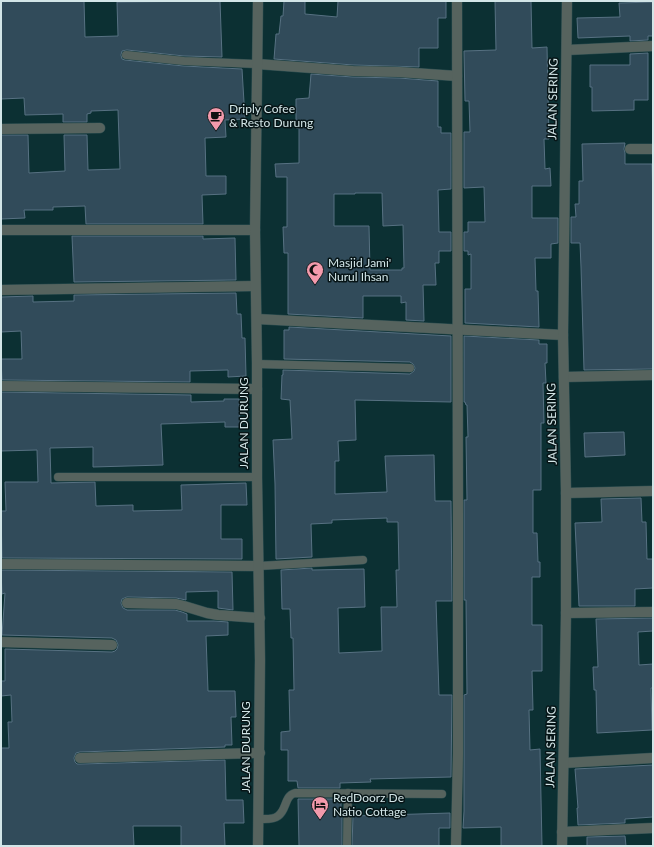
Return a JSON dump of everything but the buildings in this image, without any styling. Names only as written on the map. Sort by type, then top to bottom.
[{"type":"street","name":"JALAN DURUNG","points":[[258,1],[255,230],[260,618],[258,846]]},
{"type":"street","points":[[456,846],[458,745],[457,1]]},
{"type":"street","name":"JALAN SERING","points":[[562,846],[566,613],[566,493],[563,335],[567,1]]},
{"type":"street","points":[[566,50],[653,46]]},
{"type":"street","points":[[257,64],[353,71],[399,72],[457,76]]},
{"type":"street","points":[[1,129],[100,128]]},
{"type":"street","points":[[630,149],[653,149]]},
{"type":"street","points":[[1,230],[255,230]]},
{"type":"street","points":[[1,290],[255,286]]},
{"type":"street","points":[[256,319],[563,335]]},
{"type":"street","points":[[564,377],[653,375]]},
{"type":"street","points":[[1,386],[257,389]]},
{"type":"street","points":[[566,493],[653,491]]},
{"type":"street","points":[[1,564],[259,566]]},
{"type":"street","points":[[127,603],[176,604],[207,614],[260,618]]},
{"type":"street","points":[[566,613],[653,612]]},
{"type":"street","points":[[1,642],[112,645]]},
{"type":"street","points":[[80,758],[260,753]]},
{"type":"street","points":[[564,763],[653,758]]},
{"type":"street","points":[[562,832],[653,828]]},
{"type":"lane","points":[[126,55],[184,61],[257,64]]},
{"type":"lane","points":[[257,364],[410,368]]},
{"type":"lane","points":[[58,477],[257,477]]},
{"type":"lane","points":[[259,566],[362,560]]},
{"type":"lane","points":[[259,819],[270,819],[279,816],[289,796],[293,793],[442,794]]},
{"type":"lane","points":[[347,846],[348,793]]},
{"type":"place","name":"Driply Cofee & Resto Durung","points":[[216,131]]},
{"type":"place","name":"Masjid Jami' Nurul Ihsan","points":[[315,285]]},
{"type":"place","name":"RedDoorz De Natio Cottage","points":[[320,820]]}]
